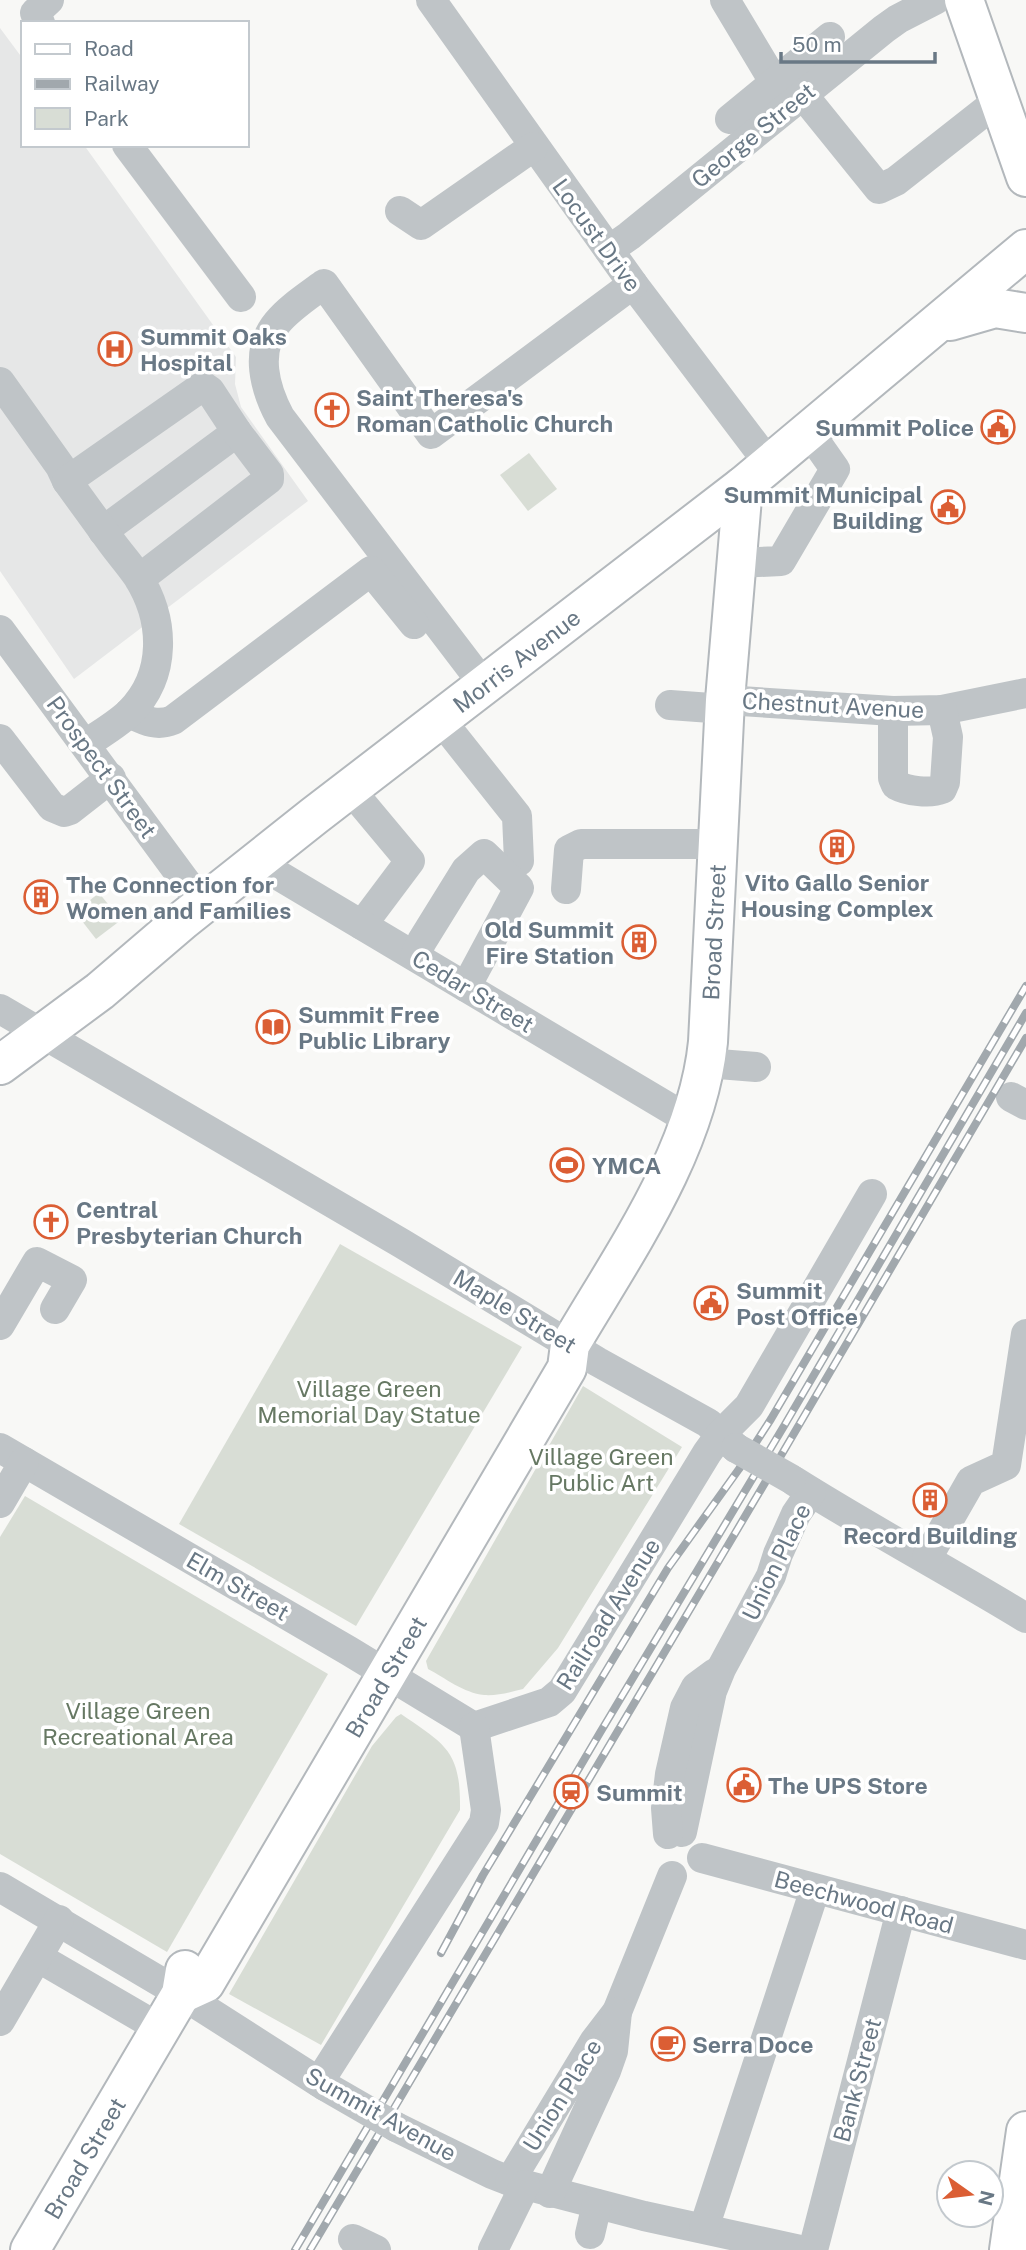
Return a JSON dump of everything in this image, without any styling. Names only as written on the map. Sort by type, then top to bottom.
[{"type":"main road","points":[[964,0],[1026,177]]},
{"type":"main road","name":"Morris Avenue","points":[[0,1065],[100,990],[202,904],[349,789],[757,475],[1026,248]]},
{"type":"main road","points":[[935,327],[981,310],[995,308],[1026,313]]},
{"type":"main road","name":"Broad Street","points":[[30,2250],[181,1994],[205,1983],[549,1358],[570,1345],[653,1203],[691,1121],[706,1063],[725,700],[737,563],[757,475]]},
{"type":"main road","points":[[1009,2250],[1026,2131]]},
{"type":"street","points":[[39,21],[35,13],[49,0]]},
{"type":"street","name":"Locust Drive","points":[[431,0],[633,284],[757,475]]},
{"type":"street","points":[[725,0],[789,95],[879,189],[896,181],[999,100]]},
{"type":"street","name":"George Street","points":[[609,250],[629,236],[789,95],[898,19],[935,0]]},
{"type":"street","points":[[730,119],[789,95],[830,37]]},
{"type":"street","points":[[128,147],[241,297]]},
{"type":"street","points":[[400,211],[421,225],[533,147]]},
{"type":"street","points":[[477,690],[280,417],[264,373],[265,350],[272,329],[287,313],[324,284],[431,433],[633,284]]},
{"type":"street","points":[[0,382],[60,466],[67,481],[139,579],[153,612],[159,640],[155,671],[149,686],[129,713],[86,744]]},
{"type":"street","points":[[67,481],[199,387],[203,386],[210,391],[237,432],[270,474],[270,479],[139,579]]},
{"type":"street","points":[[103,531],[237,432]]},
{"type":"street","points":[[737,563],[781,561],[835,469],[809,432]]},
{"type":"street","points":[[129,713],[154,724],[173,720],[372,571],[477,690]]},
{"type":"street","name":"Prospect Street","points":[[0,630],[202,904]]},
{"type":"street","name":"Chestnut Avenue","points":[[671,696],[893,711],[942,710],[1026,694]]},
{"type":"street","points":[[893,711],[893,778],[896,785],[933,792],[942,789],[945,782],[948,737],[942,710]]},
{"type":"street","points":[[440,719],[517,816],[509,865],[519,888],[466,987]]},
{"type":"street","points":[[0,739],[52,807],[58,810],[70,810],[111,778]]},
{"type":"street","points":[[349,789],[410,861],[362,925]]},
{"type":"street","points":[[415,956],[466,870],[484,854],[509,865],[569,850],[581,844],[718,844]]},
{"type":"street","points":[[566,889],[569,850]]},
{"type":"street","name":"Cedar Street","points":[[256,862],[691,1121]]},
{"type":"street","name":"Maple Street","points":[[0,1009],[401,1243],[598,1362],[708,1423],[728,1442],[1026,1618]]},
{"type":"street","points":[[706,1063],[756,1067]]},
{"type":"street","name":"Railroad Avenue","points":[[474,1727],[549,1702],[562,1691],[707,1453],[728,1442],[872,1194]]},
{"type":"street","points":[[0,1325],[37,1262],[72,1280],[55,1309]]},
{"type":"street","points":[[927,1558],[971,1481],[1006,1465],[1026,1334]]},
{"type":"street","points":[[0,1503],[12,1455]]},
{"type":"street","name":"Elm Street","points":[[12,1455],[378,1668],[474,1727]]},
{"type":"street","name":"Union Place","points":[[528,2186],[594,2042],[617,2012],[672,1876],[658,1860],[659,1845],[675,1833],[712,1691],[771,1576],[808,1531],[809,1491]]},
{"type":"street","points":[[322,2084],[484,1824],[486,1810],[474,1727]]},
{"type":"street","points":[[672,1876],[688,1875],[699,1866],[702,1858],[700,1843],[695,1838],[675,1833]]},
{"type":"street","name":"Beechwood Road","points":[[702,1858],[1026,1945]]},
{"type":"street","name":"Summit Avenue","points":[[0,1887],[181,1994],[322,2084],[396,2127],[492,2174],[644,2216],[800,2250]]},
{"type":"street","points":[[704,2228],[815,1889]]},
{"type":"street","name":"Bank Street","points":[[813,2250],[901,1911]]},
{"type":"street","points":[[0,2021],[59,1920]]},
{"type":"street","points":[[64,1973],[86,1937]]},
{"type":"street","points":[[38,1958],[161,2029]]},
{"type":"street","points":[[119,2004],[139,1969]]},
{"type":"street","name":"Union Place","points":[[528,2186],[606,2071],[613,2051],[617,2012]]},
{"type":"street","points":[[493,2250],[528,2186]]},
{"type":"street","points":[[590,2234],[597,2204]]},
{"type":"shaded area","name":"Summit Oaks Hospital","points":[[0,28],[21,56],[21,147],[85,147],[236,357],[235,384],[241,407],[308,501],[74,679],[0,571]]},
{"type":"green space","points":[[529,453],[557,489],[528,511],[500,475]]},
{"type":"green space","points":[[99,893],[121,920],[96,939],[75,912]]},
{"type":"green space","name":"Village Green Memorial Day Statue","points":[[340,1244],[522,1347],[356,1626],[179,1524]]},
{"type":"green space","name":"Village Green Public Art","points":[[583,1386],[682,1447],[558,1648],[523,1689],[504,1694],[477,1694],[428,1669],[426,1661]]},
{"type":"green space","name":"Village Green Recreational Area","points":[[25,1496],[328,1674],[167,1952],[0,1854],[0,1537]]},
{"type":"green space","points":[[401,1714],[440,1742],[448,1752],[458,1774],[460,1810],[321,2045],[229,1994],[372,1746]]},
{"type":"railway","points":[[441,1953],[483,1875],[668,1568],[739,1469],[771,1419],[1026,986]]},
{"type":"railway","points":[[295,2250],[1026,1013]]},
{"type":"railway","points":[[310,2250],[1026,1038]]},
{"type":"place","name":"Summit Oaks Hospital","points":[[115,349]]},
{"type":"place","name":"Saint Theresa's Roman Catholic Church","points":[[332,410]]},
{"type":"place","name":"Summit Police","points":[[998,427]]},
{"type":"place","name":"Summit Municipal Building","points":[[948,507]]},
{"type":"place","name":"Vito Gallo Senior Housing Complex","points":[[837,847]]},
{"type":"place","name":"The Connection for Women and Families","points":[[41,897]]},
{"type":"place","name":"Old Summit Fire Station","points":[[639,942]]},
{"type":"place","name":"Summit Free Public Library","points":[[273,1027]]},
{"type":"place","name":"YMCA","points":[[567,1165]]},
{"type":"place","name":"Central Presbyterian Church","points":[[51,1222]]},
{"type":"place","name":"Summit Post Office","points":[[711,1303]]},
{"type":"place","name":"Record Building","points":[[930,1500]]},
{"type":"place","name":"The UPS Store","points":[[744,1785]]},
{"type":"place","name":"Summit","points":[[571,1792]]},
{"type":"place","name":"Serra Doce","points":[[668,2044]]}]
